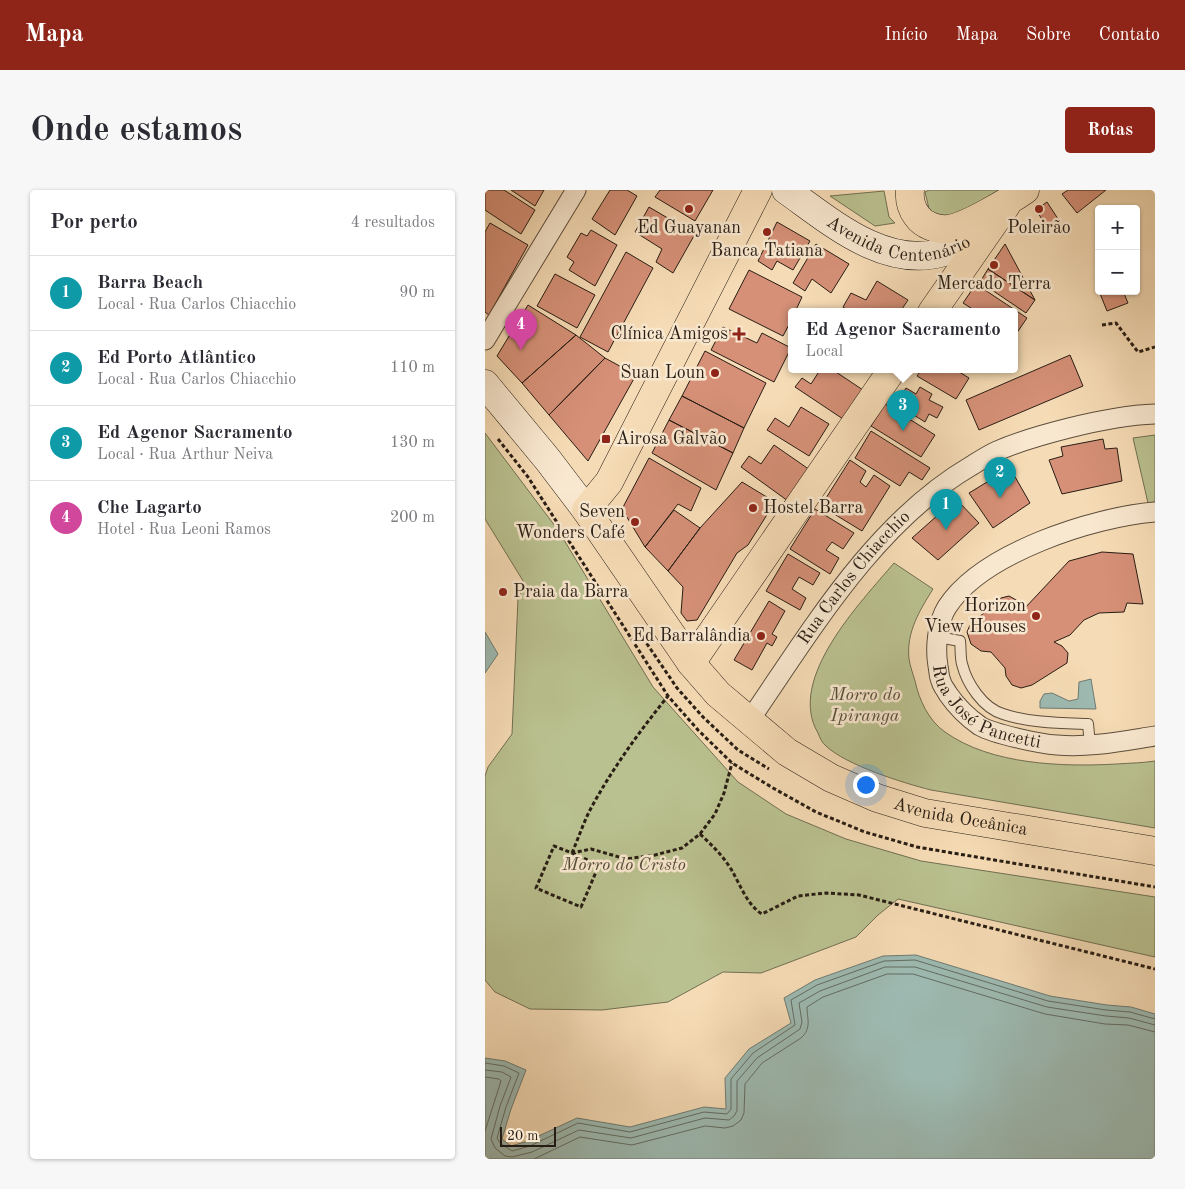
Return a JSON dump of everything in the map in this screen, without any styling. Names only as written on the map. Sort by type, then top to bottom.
[{"type":"main road","points":[[586,510],[609,482],[758,190]]},
{"type":"main road","points":[[910,190],[909,196],[912,210],[920,220],[932,227],[947,229],[959,226],[1017,195]]},
{"type":"main road","points":[[935,308],[988,230],[1017,195]]},
{"type":"main road","points":[[691,663],[890,373]]},
{"type":"main road","name":"Avenida Oceânica","points":[[586,510],[691,663],[718,694],[787,752],[831,778],[877,798],[925,813],[1155,851]]},
{"type":"street","points":[[485,340],[576,190]]},
{"type":"street","name":"Avenida Centenário","points":[[786,190],[842,230],[875,246],[899,254],[926,255],[942,253],[957,248],[988,230]]},
{"type":"street","points":[[485,384],[548,460],[586,510]]},
{"type":"street","name":"Rua Carlos Chiacchio","points":[[749,721],[811,631],[878,544],[903,518],[950,478],[996,451],[1047,434],[1102,420],[1155,414]]},
{"type":"street","name":"Rua José Pancetti","points":[[1155,512],[1089,525],[1026,548],[982,572],[960,590],[946,609],[938,637],[937,656],[941,682],[958,708],[982,726],[1017,738],[1057,745],[1090,745],[1155,736]]},
{"type":"lane","points":[[938,637],[960,641],[962,664],[969,682],[984,702],[1001,714],[1058,723],[1088,724],[1090,745]]},
{"type":"path","points":[[1102,325],[1116,323],[1138,352],[1155,347]]},
{"type":"path","points":[[572,854],[603,787],[638,733],[668,696]]},
{"type":"path","points":[[572,854],[599,865],[581,907],[537,888],[554,846],[572,854],[591,849],[626,859],[655,855],[682,848],[700,834],[715,814],[725,793],[732,763]]},
{"type":"path","points":[[700,834],[716,847],[754,910],[762,914],[799,896],[826,893],[859,895],[1155,969]]},
{"type":"green space","points":[[929,190],[1013,190],[952,225],[931,217],[925,192]]},
{"type":"green space","points":[[884,191],[889,217],[895,223],[875,226],[830,196]]},
{"type":"green space","name":"Morro do Cristo","points":[[485,433],[558,530],[653,687],[738,782],[786,814],[846,839],[921,861],[1155,897],[1155,957],[898,899],[878,915],[856,937],[761,973],[723,972],[668,1002],[602,1010],[530,1009],[495,992],[485,980],[485,776],[488,767],[512,734],[518,599],[525,584],[485,519]]},
{"type":"green space","points":[[1155,435],[1155,503],[1148,503],[1133,438]]},
{"type":"green space","name":"Morro do Ipiranga","points":[[894,563],[933,589],[915,622],[910,640],[909,659],[922,703],[934,722],[945,732],[963,743],[984,751],[1028,762],[1096,765],[1155,761],[1155,828],[931,790],[891,778],[861,766],[835,753],[825,745],[821,740],[811,712],[812,689],[819,666],[847,620]]},
{"type":"water","points":[[485,632],[498,654],[485,673]]},
{"type":"water","points":[[1091,679],[1096,709],[1040,708],[1040,701],[1044,694],[1052,693],[1069,701],[1078,699],[1079,682]]},
{"type":"water","points":[[916,955],[1050,996],[1131,1007],[1155,1014],[1155,1159],[485,1159],[485,1058],[505,1061],[526,1070],[502,1139],[511,1146],[528,1141],[577,1118],[630,1127],[704,1107],[726,1109],[725,1078],[749,1049],[791,1023],[784,998],[815,980],[883,956]]},
{"type":"building","points":[[485,190],[504,190],[535,210],[521,234],[485,210]]},
{"type":"building","points":[[511,190],[544,190],[535,206]]},
{"type":"building","points":[[610,190],[627,190],[637,196],[615,235],[592,219]]},
{"type":"building","name":"Ed Guayanan","points":[[660,190],[713,190],[695,221],[655,197]]},
{"type":"building","points":[[1068,190],[1106,190],[1077,213],[1062,194]]},
{"type":"building","points":[[1047,202],[1060,222],[1049,230],[1036,210]]},
{"type":"building","points":[[649,207],[695,234],[673,273],[656,262],[662,249],[635,232]]},
{"type":"building","points":[[777,222],[810,241],[793,270],[777,261],[772,270],[758,261]]},
{"type":"building","points":[[490,223],[528,245],[489,315],[485,312],[485,232]]},
{"type":"building","points":[[591,230],[617,245],[595,286],[569,270],[574,262],[567,257],[581,233],[587,236]]},
{"type":"building","points":[[816,244],[849,264],[831,293],[812,279],[805,291],[793,283]]},
{"type":"building","points":[[1005,244],[1035,300],[988,269]]},
{"type":"building","points":[[626,252],[653,268],[608,352],[580,337]]},
{"type":"building","points":[[988,269],[1035,300],[1026,313],[980,282]]},
{"type":"building","points":[[749,270],[802,297],[797,308],[788,308],[788,327],[783,336],[729,309]]},
{"type":"building","points":[[555,274],[595,295],[577,328],[537,306]]},
{"type":"building","points":[[877,281],[908,300],[903,308],[843,307],[851,293],[866,300]]},
{"type":"building","points":[[976,284],[1012,308],[971,308],[963,303]]},
{"type":"building","points":[[1101,295],[1125,295],[1128,303],[1107,311]]},
{"type":"building","points":[[528,305],[576,335],[522,383],[497,356]]},
{"type":"building","points":[[1018,312],[1027,318],[1018,331]]},
{"type":"building","points":[[723,327],[757,343],[762,333],[788,346],[788,354],[774,382],[711,350]]},
{"type":"building","points":[[576,335],[605,358],[549,415],[522,383]]},
{"type":"building","points":[[705,351],[766,383],[744,428],[682,396]]},
{"type":"building","points":[[1070,355],[1083,386],[979,430],[966,400]]},
{"type":"building","points":[[605,358],[636,375],[588,461],[549,415]]},
{"type":"building","points":[[818,373],[838,373],[863,390],[843,419],[795,387],[802,378],[811,384]]},
{"type":"building","points":[[919,373],[961,373],[969,378],[956,399],[917,376]]},
{"type":"building","points":[[920,387],[932,394],[929,400],[943,407],[937,418],[929,414],[925,422],[896,404],[906,388],[916,394]]},
{"type":"building","points":[[682,396],[744,428],[733,453],[669,420]]},
{"type":"building","points":[[885,404],[935,435],[921,457],[871,426]]},
{"type":"building","points":[[801,407],[829,424],[809,456],[767,430],[775,418],[789,427]]},
{"type":"building","points":[[669,420],[733,453],[716,490],[652,453]]},
{"type":"building","points":[[871,431],[930,468],[922,480],[909,472],[900,486],[855,458]]},
{"type":"building","points":[[1103,439],[1105,449],[1117,448],[1122,481],[1062,494],[1049,460],[1063,456],[1061,447]]},
{"type":"building","points":[[774,445],[810,470],[788,501],[741,467],[749,456],[761,464]]},
{"type":"building","points":[[649,458],[701,488],[691,511],[678,504],[645,547],[622,509]]},
{"type":"building","points":[[850,460],[866,471],[860,482],[866,487],[874,475],[890,486],[862,531],[821,506]]},
{"type":"building","points":[[1010,468],[1030,503],[993,528],[969,493]]},
{"type":"building","points":[[742,482],[775,502],[748,545],[737,553],[697,620],[687,621],[681,613],[683,587],[668,571],[700,528]]},
{"type":"building","points":[[956,499],[979,523],[938,560],[912,538]]},
{"type":"building","points":[[815,509],[854,533],[843,549],[832,542],[826,550],[839,558],[830,574],[790,549]]},
{"type":"building","points":[[674,510],[700,528],[668,571],[645,547]]},
{"type":"building","name":"Horizon View Houses","points":[[1102,552],[1133,554],[1143,604],[1127,603],[1124,612],[1099,613],[1084,620],[1070,635],[1054,642],[1062,646],[1068,653],[1067,663],[1032,685],[1021,688],[1012,685],[1006,676],[1005,668],[991,652],[981,651],[971,644],[967,632],[970,625],[1001,598],[1009,596],[1018,601],[1024,609],[1069,561]]},
{"type":"building","points":[[788,554],[820,573],[813,585],[799,577],[792,589],[806,598],[800,610],[766,591]]},
{"type":"building","name":"Ed Barralândia","points":[[769,601],[785,611],[772,634],[777,637],[772,646],[767,643],[752,670],[734,660]]},
{"type":"place","name":"Ed Guayanan","points":[[689,209]]},
{"type":"place","name":"Poleirão","points":[[1039,209]]},
{"type":"place","name":"Banca Tatiana","points":[[767,232]]},
{"type":"place","name":"Mercado Terra","points":[[994,265]]},
{"type":"place","name":"Clínica Amigos","points":[[739,334]]},
{"type":"place","name":"Che Lagarto","points":[[521,350]]},
{"type":"place","name":"Suan Loun","points":[[715,373]]},
{"type":"place","name":"Ed Agenor Sacramento","points":[[903,431]]},
{"type":"place","name":"Airosa Galvão","points":[[606,439]]},
{"type":"place","name":"Ed Porto Atlântico","points":[[1000,498]]},
{"type":"place","name":"Hostel Barra","points":[[753,508]]},
{"type":"place","name":"Seven Wonders Café","points":[[635,522]]},
{"type":"place","name":"Barra Beach","points":[[946,530]]},
{"type":"place","name":"Praia da Barra","points":[[503,592]]},
{"type":"place","name":"Horizon View Houses","points":[[1036,616]]},
{"type":"place","name":"Ed Barralândia","points":[[761,636]]}]
